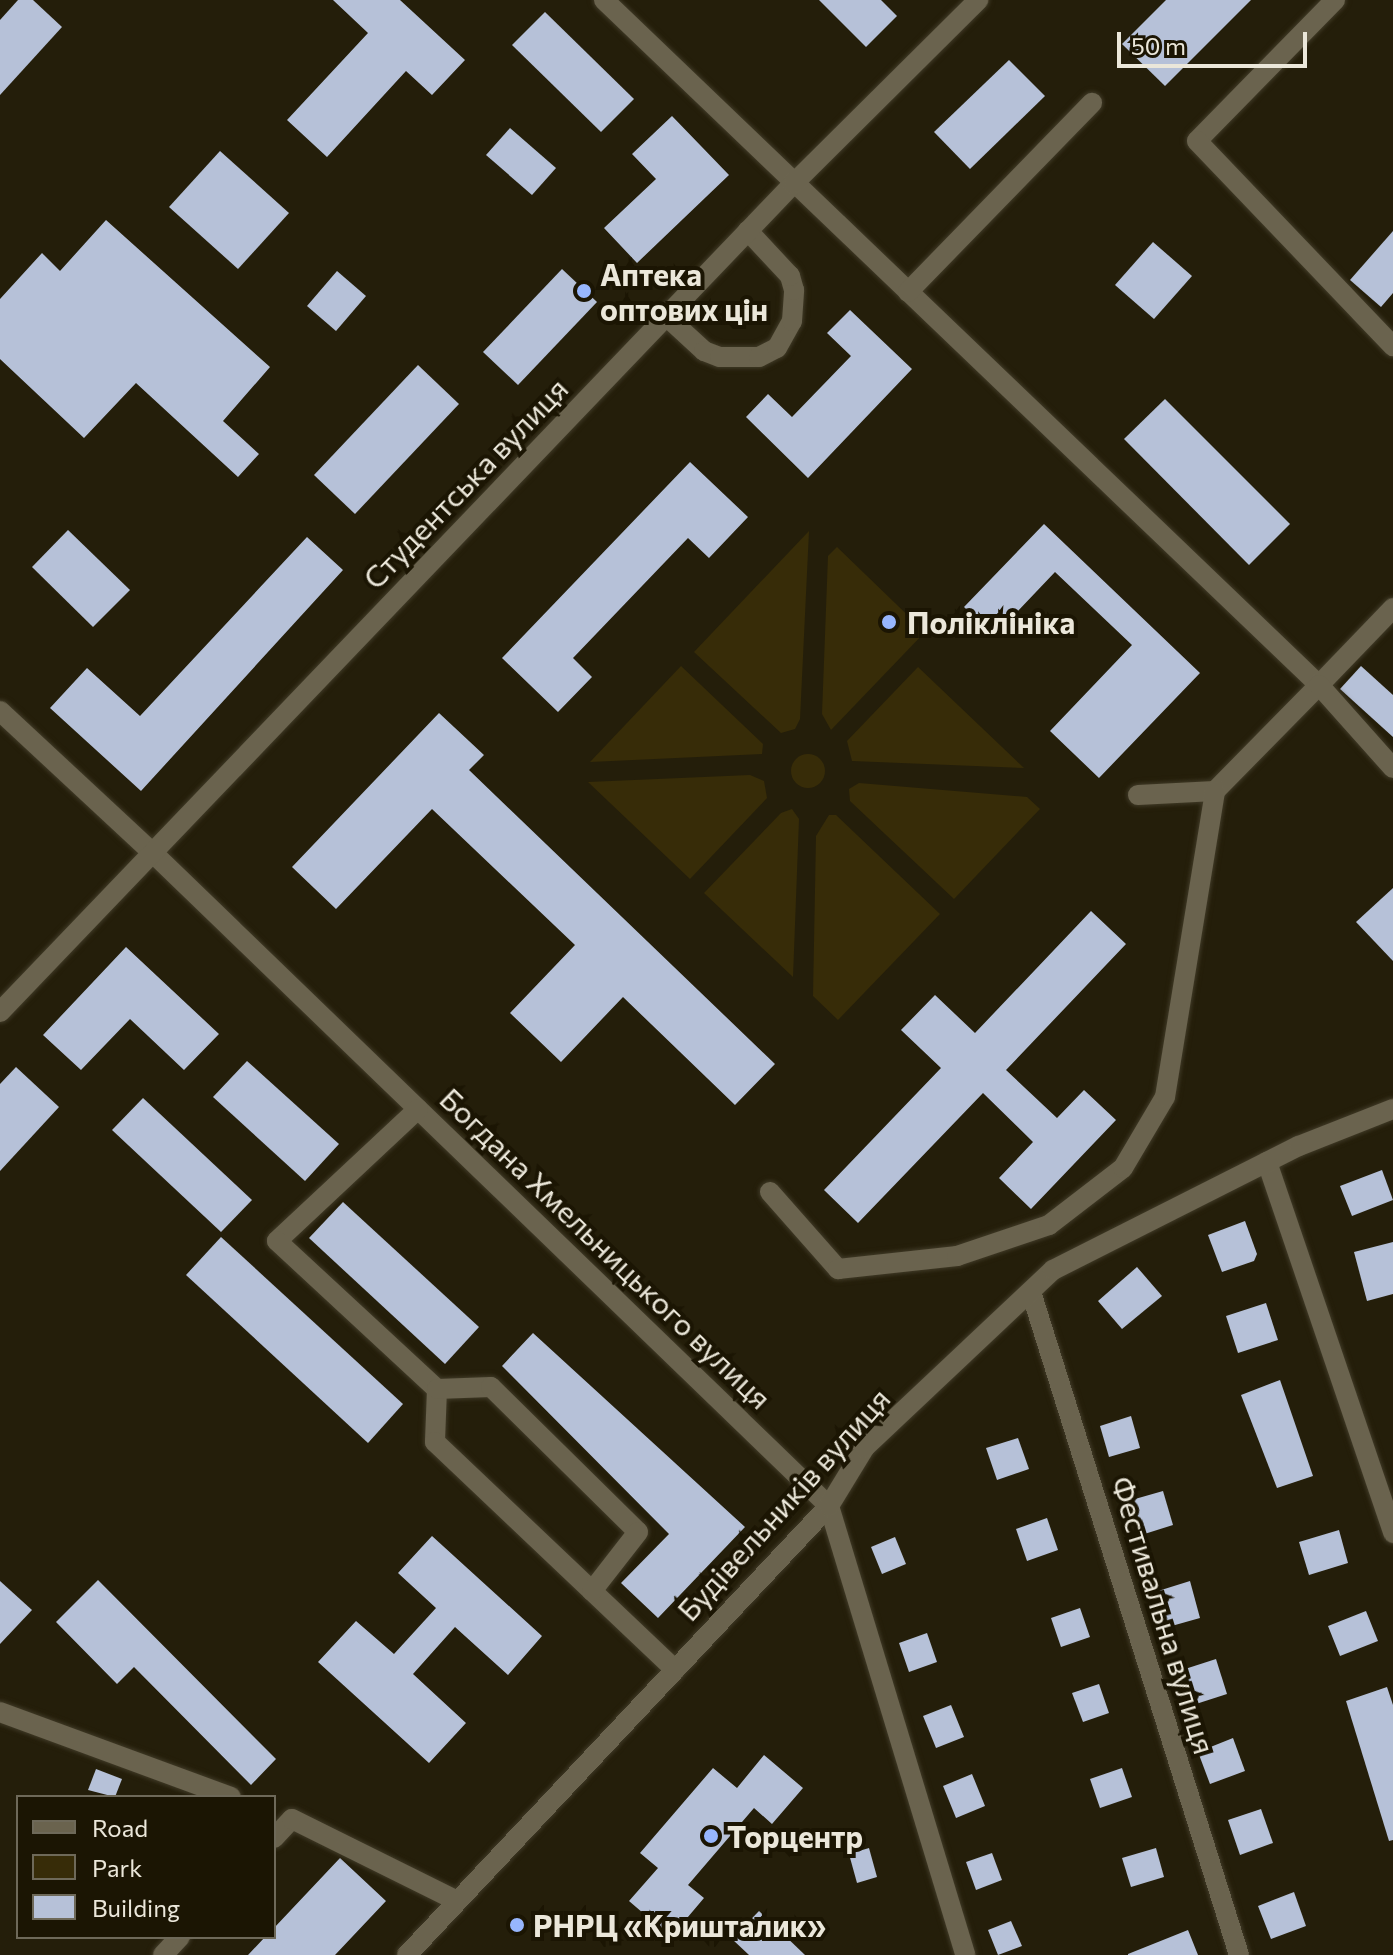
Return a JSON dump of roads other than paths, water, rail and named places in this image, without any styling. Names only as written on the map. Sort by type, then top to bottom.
[{"type":"street","points":[[604,0],[1319,685],[1393,768]]},
{"type":"street","name":"Студентська вулиця","points":[[0,1012],[794,183],[978,0]]},
{"type":"street","points":[[1335,0],[1197,141],[1393,346]]},
{"type":"street","points":[[908,292],[1092,103]]},
{"type":"street","points":[[666,316],[704,351],[720,357],[759,357],[777,348],[792,321],[794,290],[790,276],[748,231]]},
{"type":"street","points":[[770,1192],[838,1269],[957,1256],[1049,1225],[1123,1168],[1165,1097],[1215,791],[1393,608]]},
{"type":"street","name":"Богдана Хмельницького вулиця","points":[[0,711],[153,853],[829,1506],[965,1955]]},
{"type":"street","points":[[1138,795],[1215,791]]},
{"type":"street","points":[[418,1109],[277,1241],[437,1389],[491,1387],[638,1532],[592,1591]]},
{"type":"street","name":"Будівельників вулиця","points":[[407,1955],[829,1506],[865,1447],[1053,1270],[1267,1162],[1393,1109]]},
{"type":"street","points":[[1267,1162],[1393,1533]]},
{"type":"street","name":"Фестивальна вулиця","points":[[1031,1292],[1239,1955]]},
{"type":"street","points":[[437,1389],[435,1442],[675,1670]]},
{"type":"street","points":[[0,1712],[226,1795]]},
{"type":"street","points":[[283,1816],[457,1901]]},
{"type":"street","points":[[163,1955],[178,1939]]},
{"type":"place","name":"Аптека оптових цін","points":[[584,291]]},
{"type":"place","name":"Поліклініка","points":[[889,622]]},
{"type":"place","name":"Торцентр","points":[[711,1836]]},
{"type":"place","name":"РНРЦ «Кришталик»","points":[[517,1925]]}]
